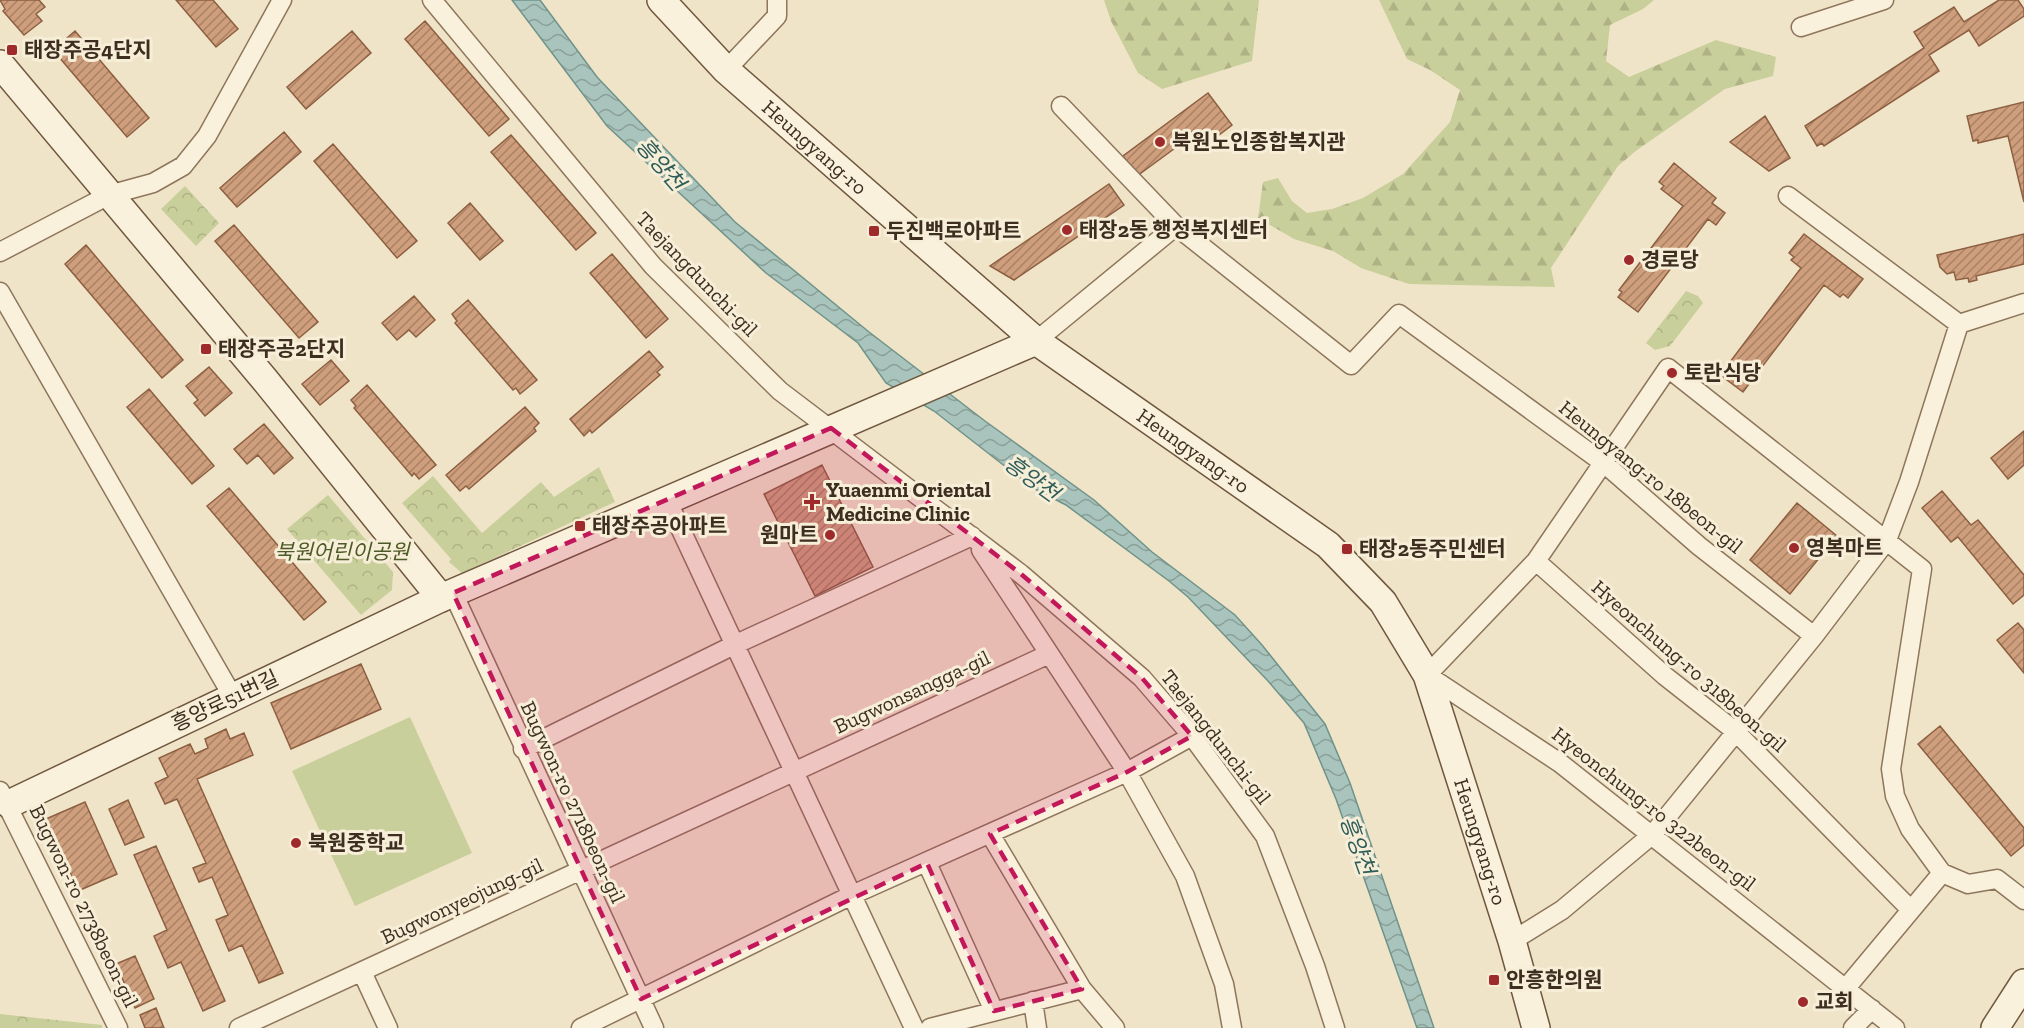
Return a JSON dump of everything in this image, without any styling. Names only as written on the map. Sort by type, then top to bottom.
[{"type":"street","points":[[0,252],[110,195],[153,183],[183,166],[207,136],[282,0]]},
{"type":"street","name":"Taejangdunchi-gil","points":[[432,0],[653,266],[780,391],[839,424],[972,536],[1021,574],[1142,678],[1191,736],[1264,836],[1335,1028]]},
{"type":"street","name":"Heungyang-ro","points":[[661,0],[726,70],[1025,346],[1328,545],[1383,602],[1427,675],[1512,940],[1536,1028]]},
{"type":"street","points":[[726,70],[777,16],[777,0]]},
{"type":"street","points":[[1801,27],[1884,0]]},
{"type":"street","points":[[0,64],[447,596]]},
{"type":"street","points":[[1025,346],[1176,226],[1061,106]]},
{"type":"street","points":[[1788,196],[1959,324]]},
{"type":"street","name":"Heungyang-ro 18beon-gil","points":[[1176,226],[1351,365],[1400,314],[1605,464],[1699,546],[1814,636]]},
{"type":"street","points":[[0,292],[233,697]]},
{"type":"street","points":[[1959,324],[2024,303]]},
{"type":"street","points":[[1512,940],[1562,910],[1653,834],[1814,636],[1887,540],[1909,482],[1959,324]]},
{"type":"street","name":"흥양로51번길","points":[[3,800],[233,697],[447,596],[839,424],[1025,346]]},
{"type":"street","points":[[1427,675],[1536,561],[1605,464],[1668,369],[1922,569],[1891,769],[1895,796],[1910,829],[1942,873],[1968,884],[1997,879],[2024,900]]},
{"type":"street","points":[[667,500],[914,1028]]},
{"type":"street","points":[[523,748],[734,645],[972,536],[1127,772],[1185,876],[1224,984],[1232,1028]]},
{"type":"street","name":"Hyeonchung-ro 318beon-gil","points":[[1536,561],[1665,676],[1735,731],[1911,910]]},
{"type":"street","name":"Bugwon-ro 2718beon-gil","points":[[447,596],[523,748],[654,1028]]},
{"type":"street","name":"Bugwonsangga-gil","points":[[580,871],[1048,654]]},
{"type":"street","name":"Hyeonchung-ro 322beon-gil","points":[[1427,675],[1560,763],[1653,834],[1895,1028]]},
{"type":"street","points":[[581,1028],[852,895],[1127,772],[1191,736]]},
{"type":"street","name":"Bugwon-ro 2738beon-gil","points":[[3,800],[118,1028]]},
{"type":"street","points":[[990,834],[1082,989],[1115,1028]]},
{"type":"street","points":[[927,863],[994,1011]]},
{"type":"street","name":"Bugwonyeojung-gil","points":[[239,1028],[580,871]]},
{"type":"street","points":[[1846,988],[1942,873]]},
{"type":"street","points":[[362,972],[388,1028]]},
{"type":"street","points":[[1995,1028],[2024,982]]},
{"type":"street","points":[[930,1028],[1082,989]]},
{"type":"street","points":[[1033,1001],[1036,1028]]},
{"type":"street","points":[[1853,1028],[1872,1010]]},
{"type":"highlighted area","points":[[831,428],[1021,574],[1142,678],[1192,736],[1127,772],[990,834],[1082,989],[994,1011],[927,863],[641,999],[453,593]]},
{"type":"green space","points":[[1104,0],[1259,0],[1252,61],[1162,89],[1138,73],[1111,21]]},
{"type":"green space","points":[[1379,0],[1654,0],[1643,9],[1610,25],[1606,61],[1629,77],[1716,40],[1776,57],[1773,76],[1725,89],[1637,150],[1618,166],[1551,268],[1555,287],[1409,284],[1361,268],[1333,251],[1294,239],[1258,218],[1263,182],[1278,178],[1292,201],[1307,213],[1332,209],[1363,198],[1403,174],[1450,122],[1460,90],[1430,70],[1407,59]]},
{"type":"green space","points":[[185,186],[219,223],[196,246],[161,209]]},
{"type":"green space","points":[[1686,291],[1698,296],[1703,303],[1670,346],[1655,350],[1646,343]]},
{"type":"green space","points":[[599,467],[615,502],[462,573],[449,562],[451,559],[402,503],[433,476],[482,533],[541,482],[554,497]]},
{"type":"green space","name":"북원어린이공원","points":[[328,495],[393,572],[392,590],[361,615],[287,529]]},
{"type":"green space","points":[[410,717],[472,853],[355,906],[292,771]]},
{"type":"green space","points":[[0,1014],[102,1025],[102,1028],[0,1028]]},
{"type":"water","name":"흥양천","points":[[512,0],[540,0],[597,77],[735,222],[869,332],[985,421],[1094,500],[1152,552],[1235,615],[1262,645],[1325,724],[1350,783],[1434,1028],[1417,1028],[1336,799],[1304,723],[1268,681],[1188,597],[1169,581],[1066,505],[1033,488],[934,411],[886,383],[858,343],[766,273],[607,126]]},
{"type":"building","points":[[0,0],[39,0],[45,7],[36,14],[42,21],[24,35],[3,11],[5,9]]},
{"type":"building","points":[[176,0],[213,0],[238,29],[216,47]]},
{"type":"building","points":[[1999,0],[2018,0],[2024,9],[2024,16],[1979,46],[1969,30],[1929,55],[1939,71],[1824,146],[1822,143],[1817,146],[1805,126],[1924,48],[1914,32],[1954,7],[1964,22]]},
{"type":"building","points":[[425,21],[509,119],[489,136],[405,39]]},
{"type":"building","points":[[75,31],[149,118],[127,137],[53,50]]},
{"type":"building","points":[[352,31],[371,53],[306,109],[287,87]]},
{"type":"building","points":[[1208,93],[1232,125],[1202,148],[1193,135],[1137,176],[1123,156]]},
{"type":"building","points":[[2024,102],[2024,202],[2008,136],[1978,143],[1978,140],[1973,141],[1967,116]]},
{"type":"building","points":[[1765,116],[1790,158],[1769,171],[1730,142]]},
{"type":"building","points":[[284,132],[301,152],[237,207],[220,188]]},
{"type":"building","points":[[511,135],[596,233],[576,250],[491,152]]},
{"type":"building","points":[[333,144],[417,241],[397,258],[314,161]]},
{"type":"building","points":[[1674,163],[1716,198],[1712,203],[1725,213],[1716,225],[1708,219],[1638,312],[1618,297],[1622,292],[1619,290],[1683,206],[1661,189],[1664,186],[1659,182]]},
{"type":"building","points":[[1109,184],[1124,205],[1014,280],[990,266]]},
{"type":"building","points":[[470,203],[503,241],[480,260],[448,223]]},
{"type":"building","points":[[234,225],[318,322],[299,338],[215,241]]},
{"type":"building","points":[[1804,234],[1863,279],[1848,298],[1843,294],[1840,297],[1824,285],[1743,392],[1723,377],[1726,372],[1724,370],[1801,268],[1791,260],[1794,257],[1789,253]]},
{"type":"building","points":[[2024,234],[2024,264],[1976,276],[1977,280],[1969,282],[1968,278],[1956,280],[1954,272],[1947,274],[1940,267],[1937,255]]},
{"type":"building","points":[[86,245],[183,360],[162,378],[65,264]]},
{"type":"building","points":[[612,254],[668,319],[646,338],[590,273]]},
{"type":"building","points":[[414,296],[435,320],[416,337],[409,330],[397,340],[382,323]]},
{"type":"building","points":[[468,300],[537,380],[520,394],[516,388],[513,390],[455,323],[457,321],[452,314]]},
{"type":"building","points":[[649,351],[663,367],[657,372],[660,375],[592,433],[590,430],[584,436],[570,419]]},
{"type":"building","points":[[331,360],[349,381],[320,405],[302,384]]},
{"type":"building","points":[[209,367],[232,393],[205,416],[194,403],[198,400],[186,386]]},
{"type":"building","points":[[367,385],[436,465],[419,479],[414,473],[412,476],[354,408],[356,406],[351,400]]},
{"type":"building","points":[[149,389],[214,466],[192,484],[127,407]]},
{"type":"building","points":[[525,407],[539,423],[534,428],[536,431],[469,489],[466,486],[460,491],[446,475]]},
{"type":"building","points":[[264,424],[293,458],[274,474],[258,455],[247,464],[234,449]]},
{"type":"building","points":[[2024,431],[2024,465],[2008,479],[1991,458]]},
{"type":"building","points":[[822,465],[873,567],[815,596],[764,494]]},
{"type":"building","points":[[229,488],[326,602],[304,620],[207,506]]},
{"type":"building","points":[[1942,491],[1971,525],[1978,520],[2024,575],[2024,595],[2013,604],[1958,537],[1951,542],[1922,508]]},
{"type":"building","name":"영복마트","points":[[1797,503],[1837,536],[1790,594],[1750,560]]},
{"type":"building","points":[[2018,623],[2024,630],[2024,673],[1997,640]]},
{"type":"building","points":[[361,664],[381,709],[291,749],[271,703]]},
{"type":"building","points":[[1940,726],[2024,828],[2024,845],[2011,856],[1918,744]]},
{"type":"building","points":[[226,729],[230,739],[244,733],[253,755],[197,779],[283,973],[259,983],[242,945],[229,951],[216,920],[228,915],[212,877],[199,882],[193,868],[206,863],[177,799],[165,804],[155,783],[168,777],[159,758],[190,744],[195,754],[208,748],[205,739]]},
{"type":"building","points":[[128,800],[144,837],[125,845],[109,809]]},
{"type":"building","points":[[85,802],[117,874],[78,891],[46,819]]},
{"type":"building","points":[[156,846],[225,1001],[203,1011],[181,962],[168,968],[154,936],[167,930],[134,855]]},
{"type":"building","points":[[135,956],[154,999],[135,1008],[116,964]]},
{"type":"building","points":[[156,1008],[164,1028],[145,1028],[140,1015]]},
{"type":"place","name":"태장주공4단지","points":[[12,50]]},
{"type":"place","name":"북원노인종합복지관","points":[[1160,142]]},
{"type":"place","name":"태장2동 행정복지센터","points":[[1067,230]]},
{"type":"place","name":"두진백로아파트","points":[[874,231]]},
{"type":"place","name":"경로당","points":[[1629,260]]},
{"type":"place","name":"태장주공2단지","points":[[206,349]]},
{"type":"place","name":"토란식당","points":[[1672,373]]},
{"type":"place","name":"Yuaenmi Oriental Medicine Clinic","points":[[812,502]]},
{"type":"place","name":"태장주공아파트","points":[[580,526]]},
{"type":"place","name":"원마트","points":[[830,535]]},
{"type":"place","name":"영복마트","points":[[1794,548]]},
{"type":"place","name":"태장2동주민센터","points":[[1347,549]]},
{"type":"place","name":"북원중학교","points":[[296,843]]},
{"type":"place","name":"안흥한의원","points":[[1494,980]]},
{"type":"place","name":"교회","points":[[1803,1002]]}]
